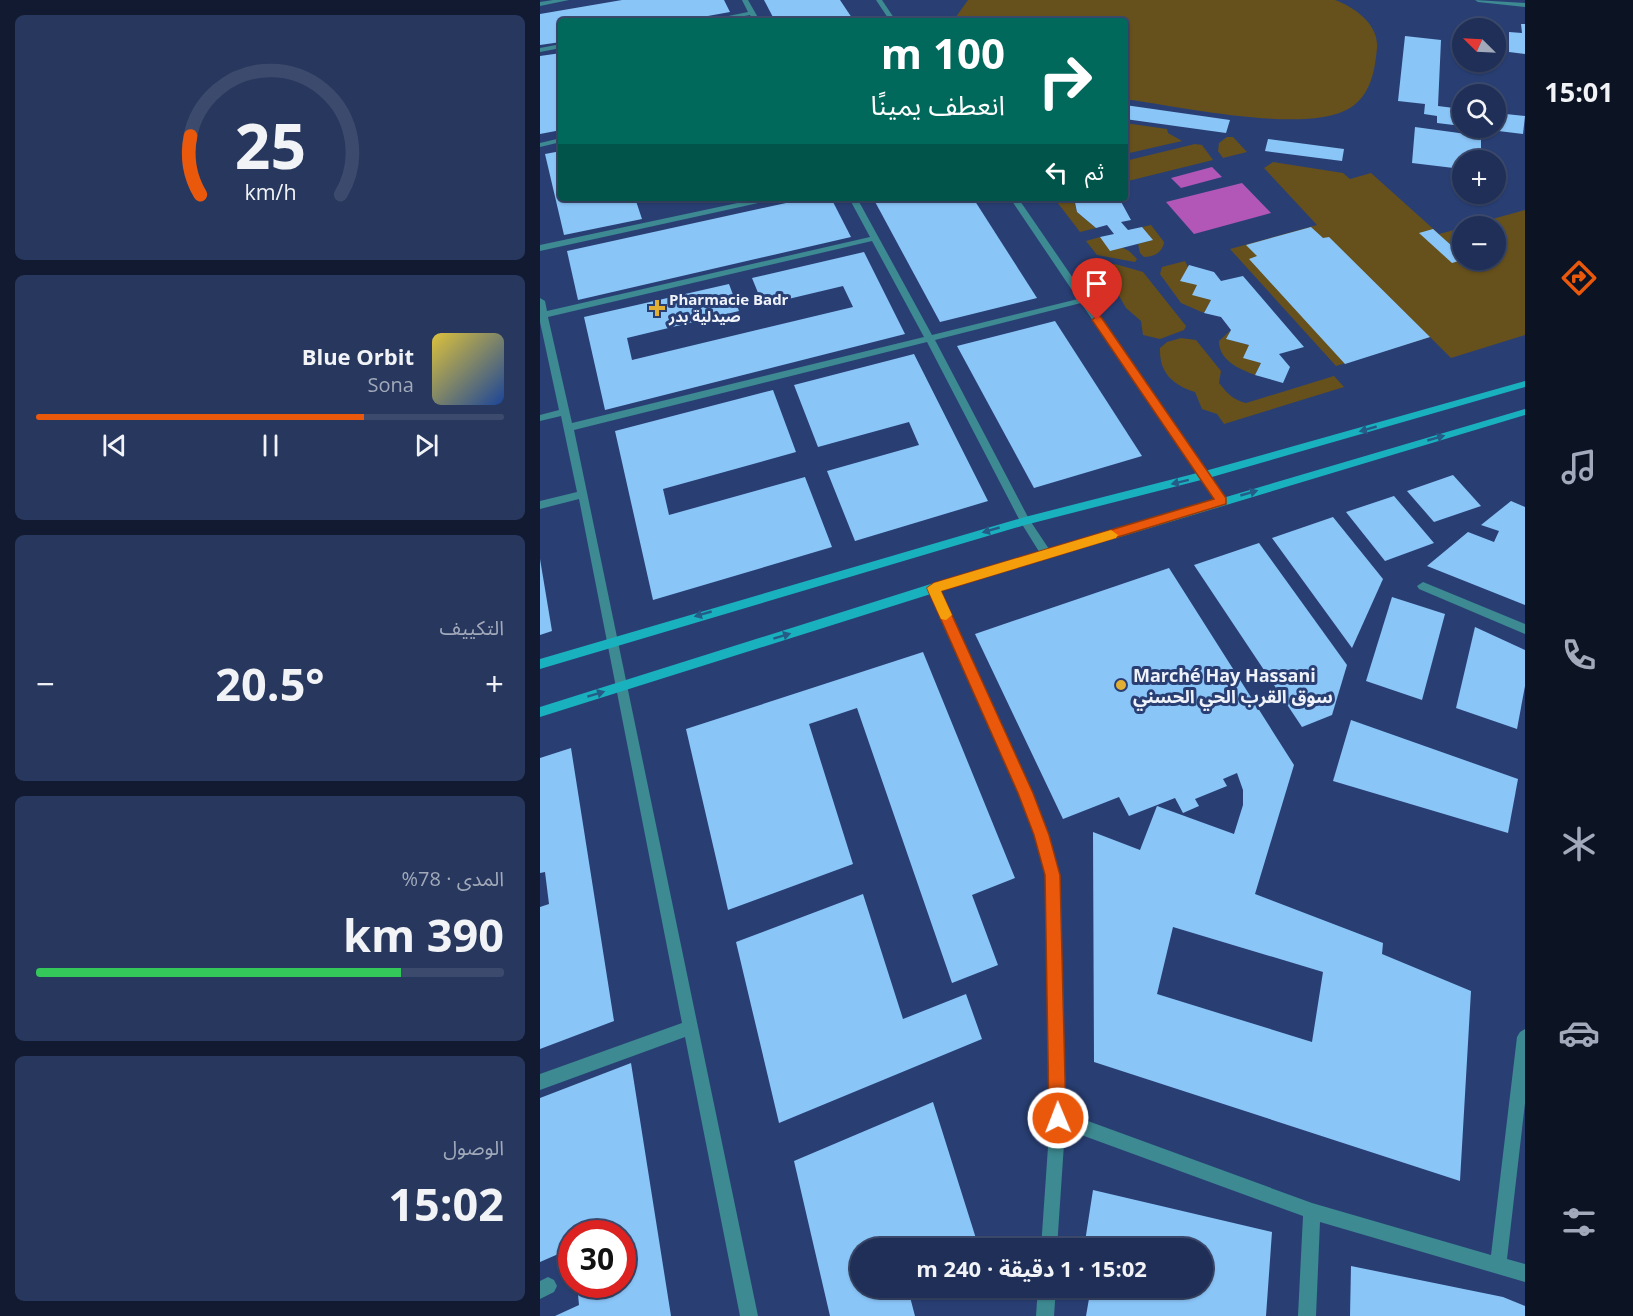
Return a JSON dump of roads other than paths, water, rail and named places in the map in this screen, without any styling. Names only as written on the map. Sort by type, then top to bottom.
[{"type":"main road","points":[[540,664],[1025,521],[1205,476],[1525,384]]},
{"type":"main road","points":[[540,712],[934,588],[1525,412]]},
{"type":"street","points":[[540,4],[566,0]]},
{"type":"street","points":[[745,0],[755,18]]},
{"type":"street","points":[[879,0],[891,18]]},
{"type":"street","points":[[1478,0],[1525,5]]},
{"type":"street","points":[[724,18],[752,13]]},
{"type":"street","points":[[540,50],[558,47]]},
{"type":"street","points":[[540,145],[558,141]]},
{"type":"street","points":[[540,248],[758,201]]},
{"type":"street","points":[[855,201],[1025,521],[1047,555]]},
{"type":"street","points":[[1016,201],[1221,501]]},
{"type":"street","points":[[749,1316],[689,1028],[583,494],[541,308],[875,238]]},
{"type":"street","points":[[568,428],[1084,300]]},
{"type":"street","points":[[540,418],[564,412]]},
{"type":"street","points":[[540,505],[583,494]]},
{"type":"street","points":[[1423,586],[1525,629]]},
{"type":"street","points":[[934,588],[1025,793],[1042,835],[1053,875],[1058,1118],[1050,1238]]},
{"type":"street","points":[[540,1082],[689,1028]]},
{"type":"street","points":[[1498,1264],[1525,1037]]},
{"type":"street","points":[[1058,1118],[1312,1211],[1525,1273]]},
{"type":"street","points":[[1307,1316],[1312,1211]]},
{"type":"street","points":[[1045,1316],[1046,1298]]},
{"type":"place","name":"Pharmacie Badr صيدلية بدر","points":[[657,308]]},
{"type":"place","name":"Marché Hay Hassani سوق القرب الحي الحسني","points":[[1121,685]]}]
